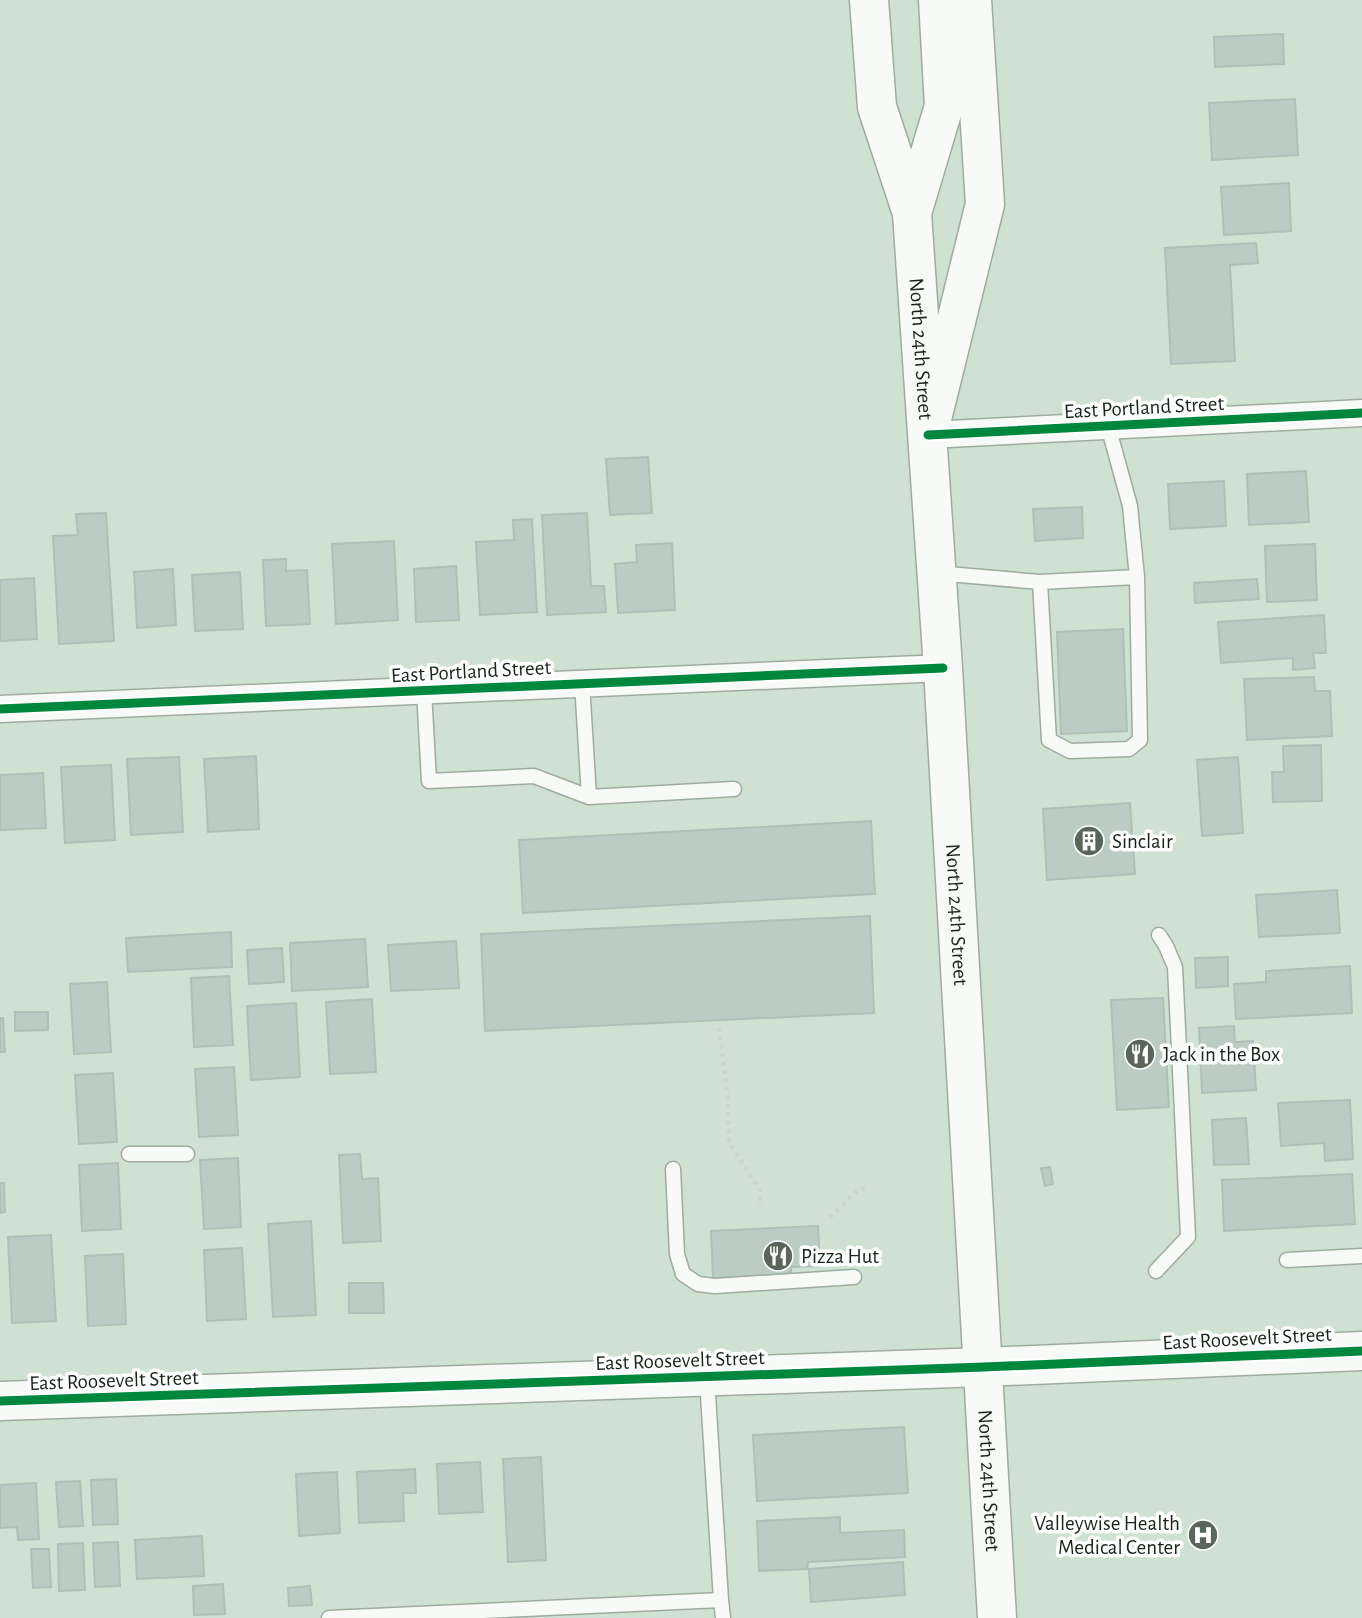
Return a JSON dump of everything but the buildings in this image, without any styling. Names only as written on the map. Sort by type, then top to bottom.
[{"type":"main road","name":"North 24th Street","points":[[869,0],[877,107],[912,213],[943,667],[997,1618]]},
{"type":"main road","name":"North 24th Street","points":[[912,213],[944,106],[938,0]]},
{"type":"main road","points":[[928,435],[985,204],[972,0]]},
{"type":"main road","name":"East Roosevelt Street","points":[[0,1401],[984,1367],[1362,1351]]},
{"type":"street","name":"East Portland Street","points":[[928,435],[1362,413]]},
{"type":"street","name":"East Portland Street","points":[[0,709],[943,667]]},
{"type":"lane","points":[[1040,582],[1049,740],[1070,751],[1129,749],[1140,740],[1136,577],[1130,506],[1108,426]]},
{"type":"lane","points":[[936,573],[1040,582],[1136,577]]},
{"type":"lane","points":[[582,683],[589,797]]},
{"type":"lane","points":[[424,691],[429,781],[534,776],[589,797],[734,789]]},
{"type":"lane","points":[[1156,1271],[1188,1237],[1175,967],[1159,936]]},
{"type":"lane","points":[[129,1154],[187,1154]]},
{"type":"lane","points":[[673,1169],[677,1254],[683,1275],[698,1284],[715,1286],[854,1277]]},
{"type":"lane","points":[[1287,1260],[1362,1256]]},
{"type":"lane","points":[[707,1377],[723,1618]]},
{"type":"lane","points":[[329,1618],[722,1600]]},
{"type":"path","points":[[719,1028],[727,1089],[729,1142],[760,1190],[760,1207]]},
{"type":"path","points":[[830,1217],[858,1190],[866,1188]]},
{"type":"cycle path","points":[[928,435],[1362,413]]},
{"type":"cycle path","points":[[0,709],[943,668]]},
{"type":"cycle path","points":[[0,1401],[984,1367],[1362,1351]]},
{"type":"place","name":"Sinclair","points":[[1089,841]]},
{"type":"place","name":"Jack in the Box","points":[[1140,1054]]},
{"type":"place","name":"Pizza Hut","points":[[778,1256]]},
{"type":"place","name":"Valleywise Health Medical Center","points":[[1203,1535]]}]
